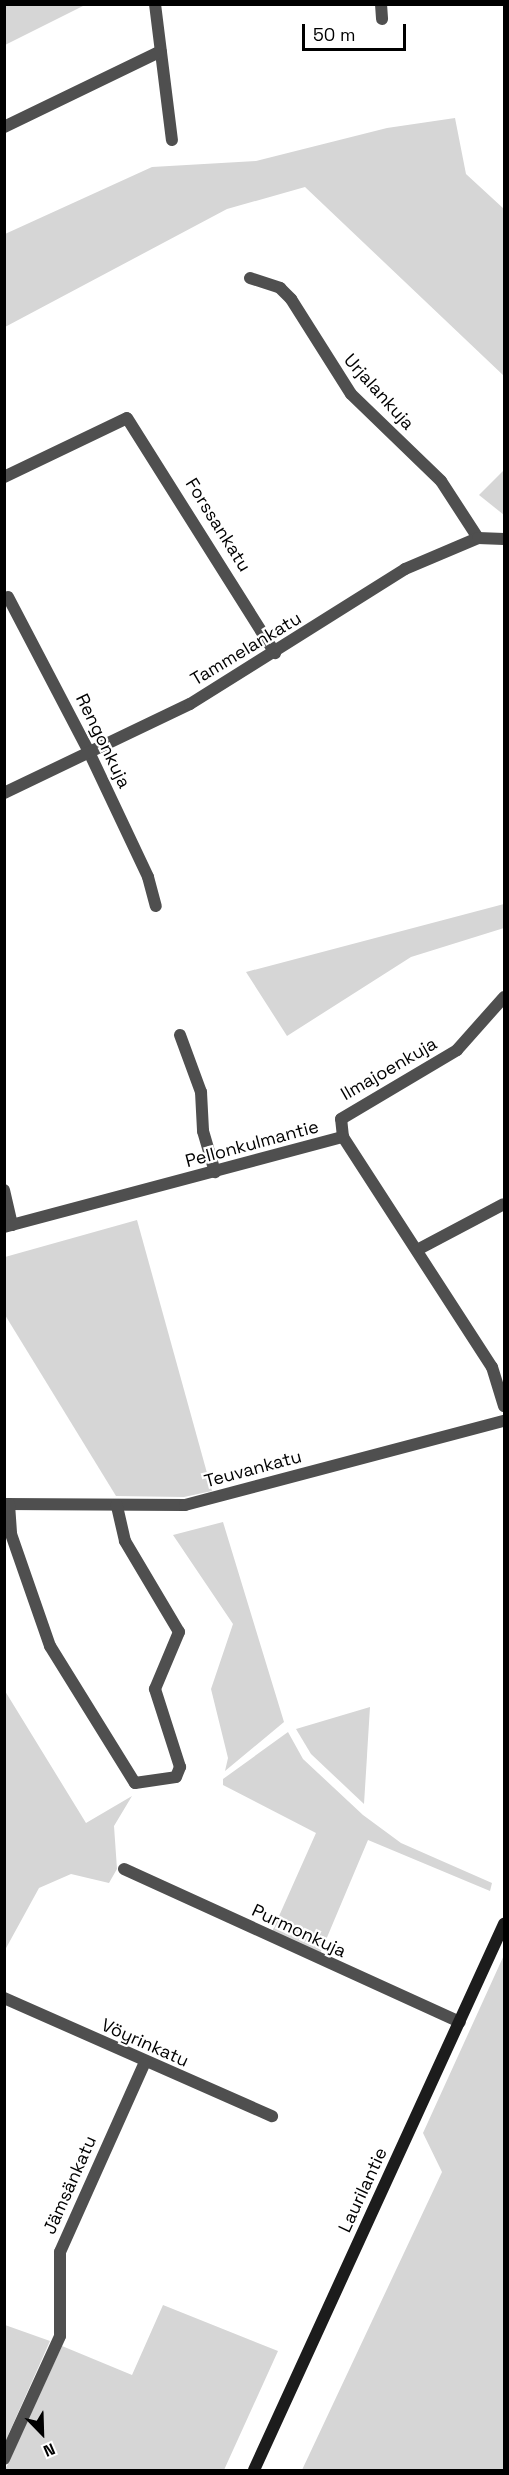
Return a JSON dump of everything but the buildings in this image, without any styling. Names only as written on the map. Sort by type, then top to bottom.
[{"type":"street","points":[[155,4],[172,140]]},
{"type":"street","points":[[381,4],[382,19]]},
{"type":"street","points":[[4,127],[161,51]]},
{"type":"street","name":"Urjalankuja","points":[[250,278],[280,288],[291,299],[351,394],[441,481],[478,538]]},
{"type":"street","name":"Forssankatu","points":[[4,477],[127,418],[275,653]]},
{"type":"street","name":"Tammelankatu","points":[[4,793],[190,704],[275,653],[405,569],[478,538],[504,538]]},
{"type":"street","name":"Rengonkuja","points":[[8,597],[89,752],[148,877],[156,906]]},
{"type":"street","name":"Ilmajoenkuja","points":[[343,1137],[341,1119],[457,1050],[504,997]]},
{"type":"street","points":[[491,1010],[504,1006]]},
{"type":"street","points":[[180,1035],[201,1092],[202,1131],[215,1172]]},
{"type":"street","name":"Pellonkulmantie","points":[[8,1226],[343,1137],[501,1381],[504,1406]]},
{"type":"street","points":[[4,1190],[8,1226]]},
{"type":"street","points":[[417,1250],[504,1204]]},
{"type":"street","name":"Teuvankatu","points":[[7,1504],[185,1505],[504,1421]]},
{"type":"street","points":[[7,1504],[10,1534],[50,1646],[135,1783],[176,1777],[180,1767],[155,1689],[179,1632],[125,1541],[117,1505]]},
{"type":"street","name":"Purmonkuja","points":[[124,1869],[460,2022]]},
{"type":"street","name":"Laurilantie","points":[[254,2470],[504,1924]]},
{"type":"street","name":"Vöyrinkatu","points":[[4,1998],[144,2064],[272,2116]]},
{"type":"street","name":"Jämsänkatu","points":[[4,2459],[60,2336],[60,2252],[144,2064]]},
{"type":"shaded area","points":[[5,4],[85,4],[85,5],[5,45]]},
{"type":"shaded area","points":[[455,118],[466,174],[504,209],[504,376],[305,187],[227,209],[5,327],[5,234],[152,167],[256,161],[387,128]]},
{"type":"shaded area","points":[[504,470],[504,515],[479,495]]},
{"type":"shaded area","points":[[504,904],[504,928],[411,957],[287,1036],[246,972]]},
{"type":"shaded area","points":[[137,1220],[212,1491],[184,1497],[116,1496],[5,1315],[5,1257]]},
{"type":"shaded area","points":[[223,1522],[284,1722],[225,1771],[228,1758],[211,1689],[233,1624],[173,1535]]},
{"type":"shaded area","points":[[5,1691],[86,1823],[132,1796],[114,1826],[117,1869],[109,1883],[71,1874],[39,1888],[5,1950]]},
{"type":"shaded area","points":[[370,1707],[364,1804],[311,1754],[296,1729]]},
{"type":"shaded area","points":[[288,1732],[303,1759],[363,1815],[401,1843],[492,1883],[490,1891],[368,1840],[320,1954],[271,1934],[316,1833],[223,1785],[223,1779]]},
{"type":"shaded area","points":[[504,1955],[504,2470],[302,2470],[442,2172],[423,2133]]},
{"type":"shaded area","points":[[163,2305],[278,2351],[224,2470],[5,2470],[62,2346],[132,2375]]},
{"type":"shaded area","points":[[4,2325],[50,2341],[5,2442]]}]
